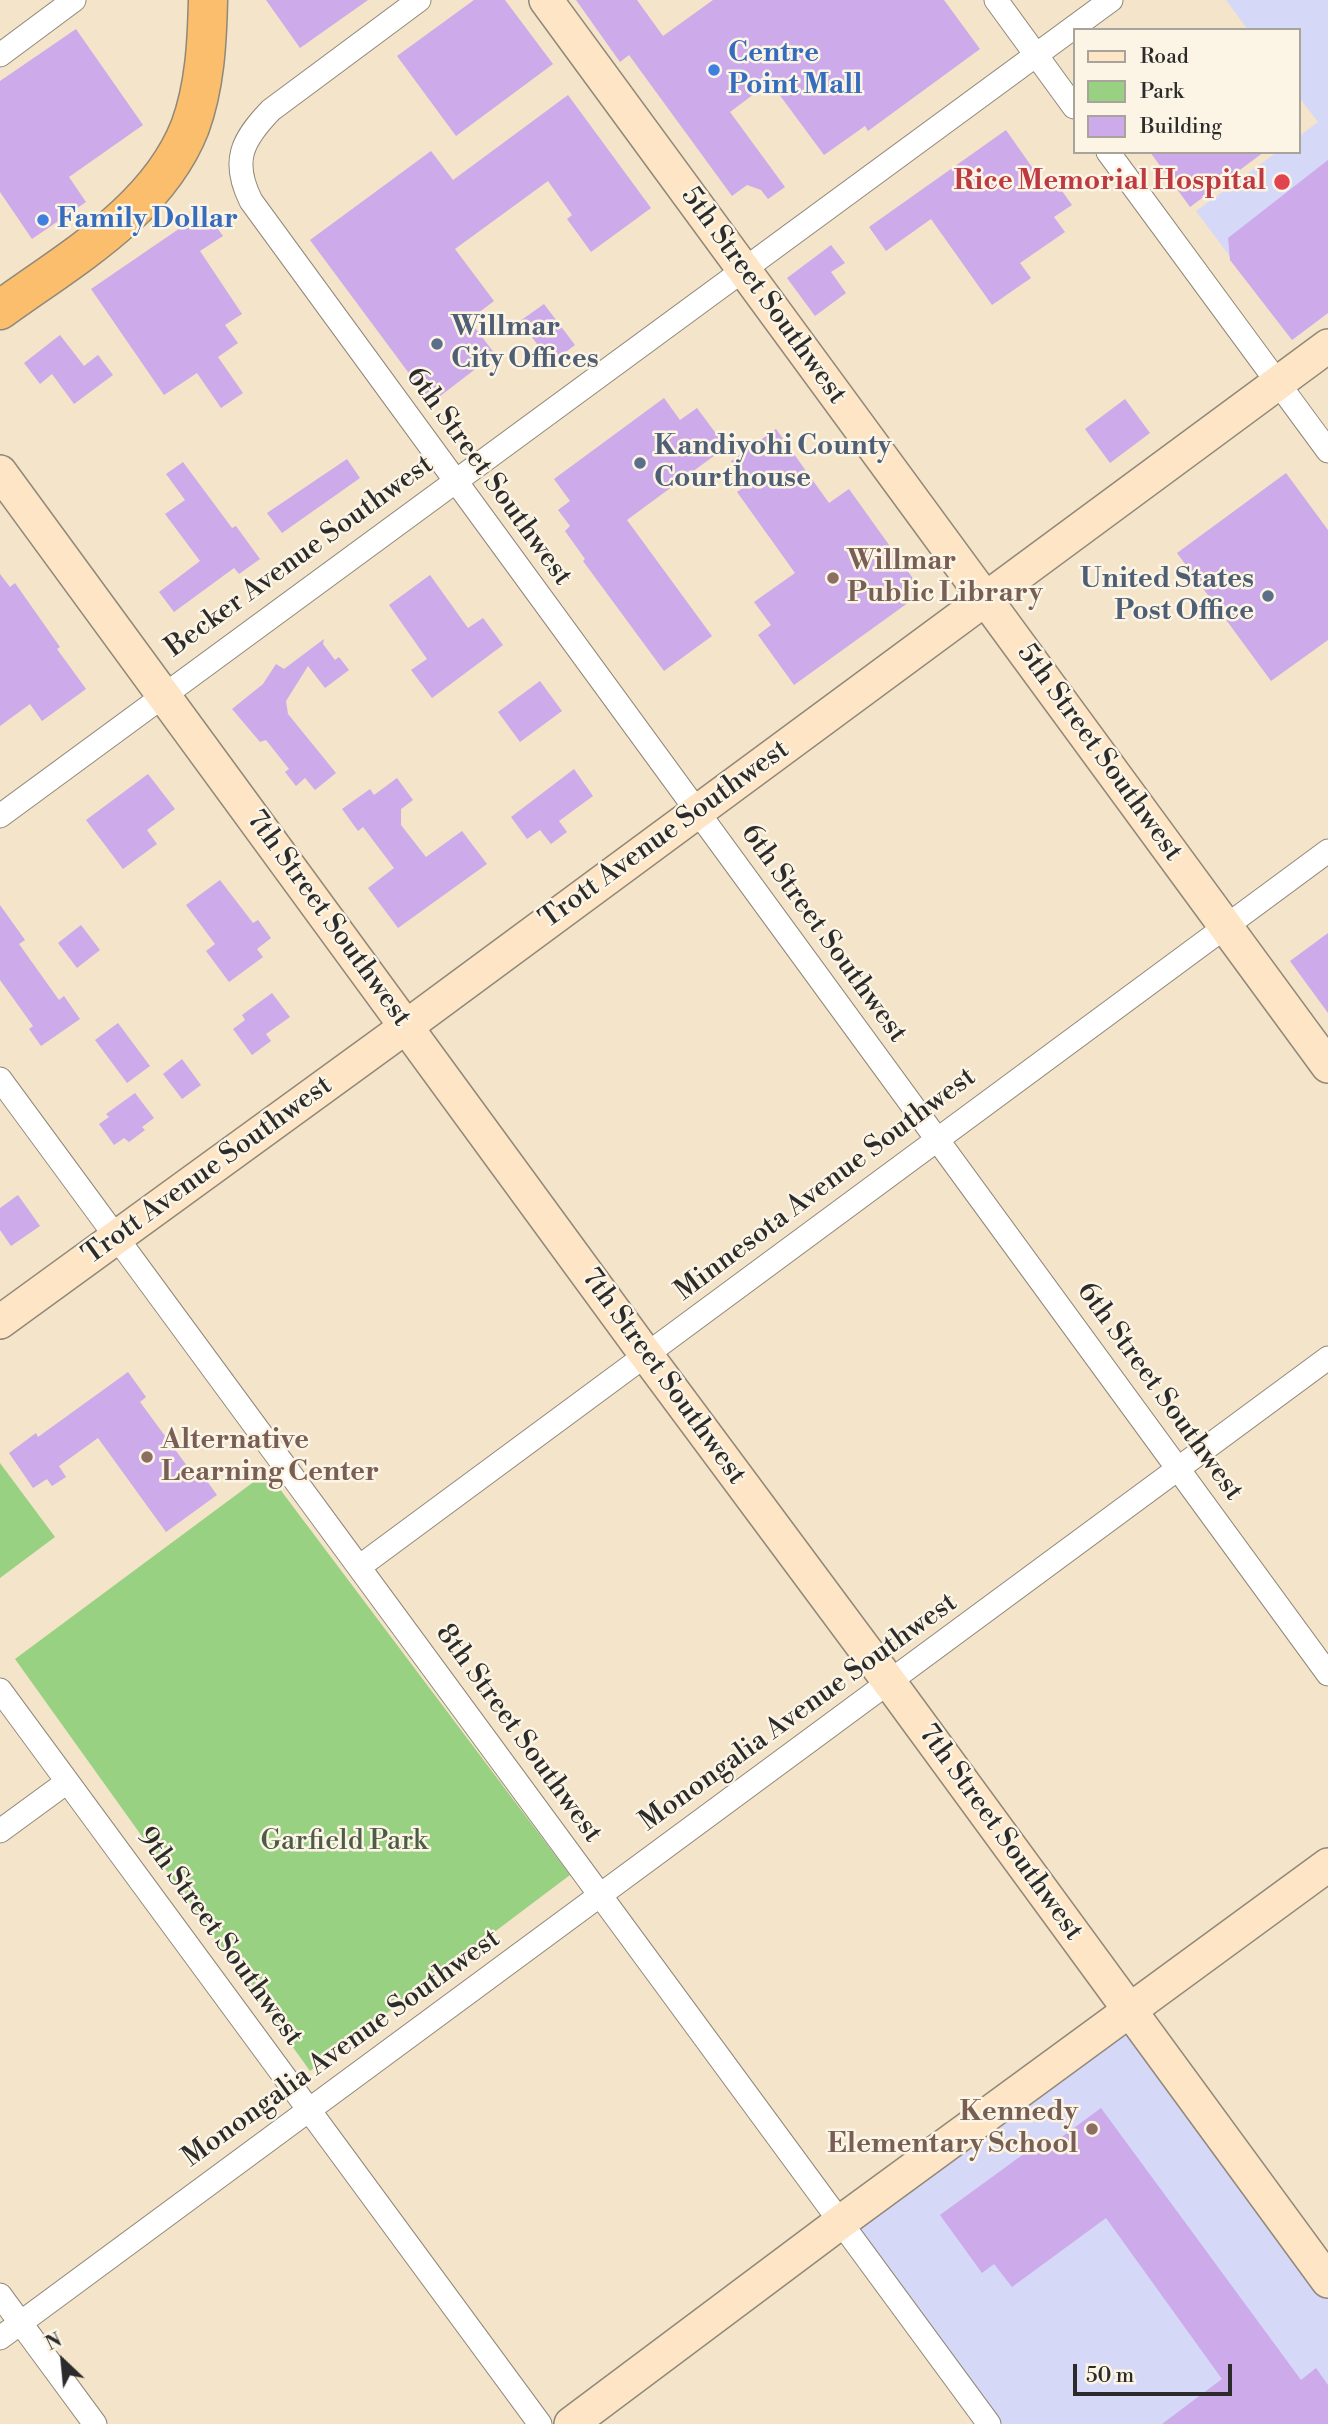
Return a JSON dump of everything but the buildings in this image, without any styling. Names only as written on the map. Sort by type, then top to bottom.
[{"type":"highway","points":[[0,310],[135,208],[175,158],[190,126],[200,94],[208,0]]},
{"type":"street","points":[[0,55],[74,0]]},
{"type":"street","name":"6th Street Southwest","points":[[419,0],[271,110],[258,124],[240,154],[244,187],[258,213],[1328,1674]]},
{"type":"street","name":"5th Street Southwest","points":[[546,0],[1328,1066]]},
{"type":"street","points":[[996,0],[1072,104]]},
{"type":"street","name":"Becker Avenue Southwest","points":[[1073,28],[1111,0]]},
{"type":"street","name":"Becker Avenue Southwest","points":[[0,816],[1072,28]]},
{"type":"street","points":[[1109,154],[1328,452]]},
{"type":"street","name":"Trott Avenue Southwest","points":[[0,1322],[407,1026],[1328,346]]},
{"type":"street","name":"7th Street Southwest","points":[[0,472],[1328,2281]]},
{"type":"street","name":"Minnesota Avenue Southwest","points":[[359,1567],[1328,851]]},
{"type":"street","name":"8th Street Southwest","points":[[0,1079],[989,2424]]},
{"type":"street","name":"Monongalia Avenue Southwest","points":[[0,2338],[1328,1359]]},
{"type":"street","name":"9th Street Southwest","points":[[0,1689],[540,2424]]},
{"type":"street","points":[[0,1831],[67,1782]]},
{"type":"street","points":[[571,2424],[842,2221],[1328,1865]]},
{"type":"street","points":[[0,2295],[95,2424]]},
{"type":"shaded area","name":"Rice Memorial Hospital","points":[[1226,0],[1328,0],[1328,313],[1292,340],[1196,211],[1274,154],[1300,154],[1300,136],[1318,122],[1300,99],[1300,28],[1247,28]]},
{"type":"shaded area","name":"Kennedy Elementary School","points":[[1129,2011],[1328,2281],[1328,2424],[982,2424],[842,2221]]},
{"type":"green space","points":[[0,1463],[55,1537],[0,1578]]},
{"type":"green space","name":"Garfield Park","points":[[267,1472],[570,1875],[310,2071],[15,1659]]},
{"type":"place","name":"Centre Point Mall","points":[[714,70]]},
{"type":"place","name":"Rice Memorial Hospital","points":[[1282,182]]},
{"type":"place","name":"Family Dollar","points":[[43,220]]},
{"type":"place","name":"Willmar City Offices","points":[[437,344]]},
{"type":"place","name":"Kandiyohi County Courthouse","points":[[640,463]]},
{"type":"place","name":"Willmar Public Library","points":[[833,578]]},
{"type":"place","name":"United States Post Office","points":[[1268,596]]},
{"type":"place","name":"Alternative Learning Center","points":[[147,1457]]},
{"type":"place","name":"Kennedy Elementary School","points":[[1092,2129]]}]
